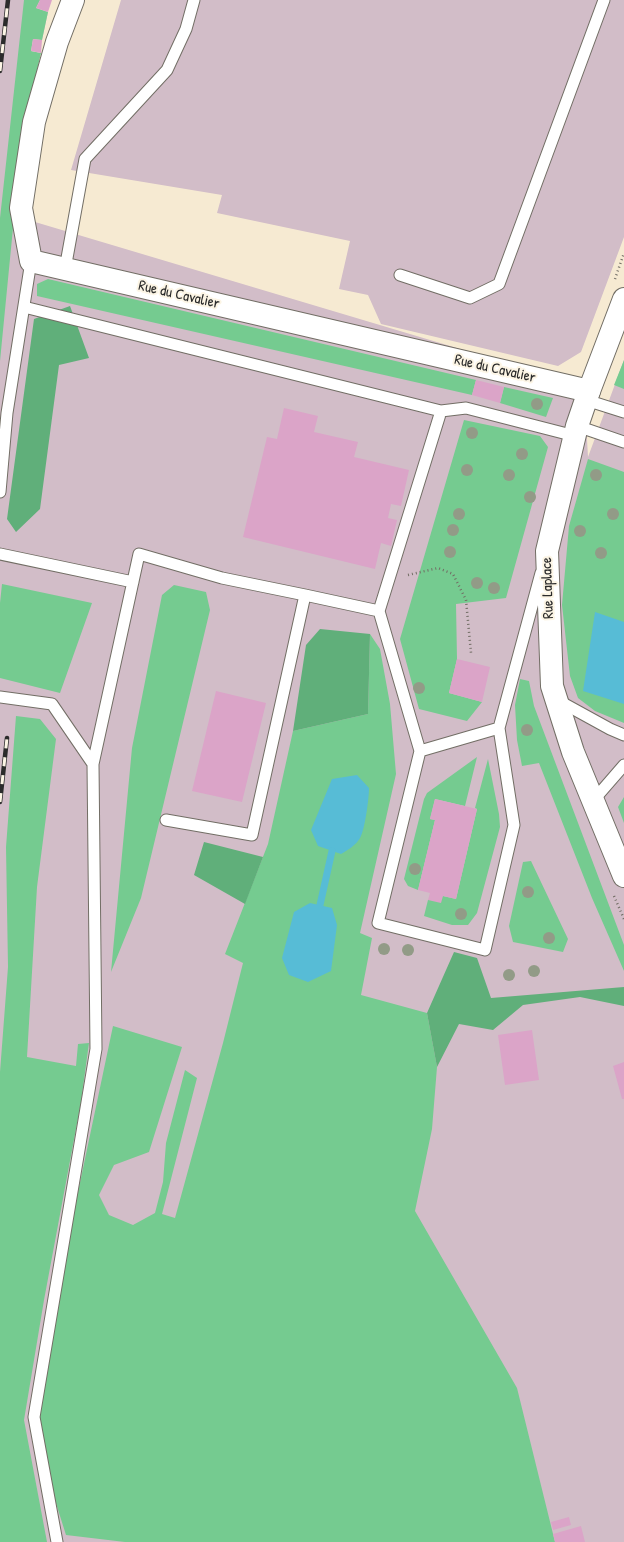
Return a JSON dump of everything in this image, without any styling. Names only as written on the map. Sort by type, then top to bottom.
[{"type":"street","points":[[31,261],[21,208],[34,122],[57,42],[73,0]]},
{"type":"street","name":"Rue du Cavalier","points":[[31,261],[588,396]]},
{"type":"street","name":"Rue Laplace","points":[[624,299],[576,431],[547,551],[552,686],[573,752],[592,802],[624,876]]},
{"type":"lane","points":[[65,269],[85,159],[167,70],[186,29],[194,0]]},
{"type":"lane","points":[[400,275],[470,298],[499,284],[604,0]]},
{"type":"lane","points":[[0,492],[7,414],[31,261]]},
{"type":"lane","points":[[24,307],[441,411],[466,408],[624,442]]},
{"type":"lane","points":[[588,396],[624,412]]},
{"type":"lane","points":[[441,411],[379,611],[420,751],[378,923],[485,950],[514,825],[499,728],[547,551]]},
{"type":"lane","points":[[0,554],[133,582]]},
{"type":"lane","points":[[57,1542],[34,1417],[96,1049],[93,764],[139,554],[222,578],[379,611]]},
{"type":"lane","points":[[166,820],[252,835],[306,595]]},
{"type":"lane","points":[[0,697],[52,704],[93,764]]},
{"type":"lane","points":[[557,700],[598,724],[624,735]]},
{"type":"lane","points":[[420,751],[499,728]]},
{"type":"lane","points":[[592,802],[624,765]]},
{"type":"path","points":[[389,580],[438,568],[453,574],[466,600],[471,653]]},
{"type":"shaded area","points":[[0,0],[40,0],[36,8],[48,12],[42,40],[33,39],[31,51],[15,216],[584,386],[588,457],[624,360],[624,1542],[0,1542]]},
{"type":"shaded area","points":[[121,0],[624,0],[624,237],[581,352],[558,366],[381,324],[368,295],[339,289],[350,241],[217,213],[222,195],[71,170]]},
{"type":"green space","points":[[24,0],[40,0],[36,8],[48,12],[42,40],[33,39],[31,51],[41,53],[22,136],[0,361],[0,218]]},
{"type":"green space","points":[[48,279],[476,380],[472,395],[37,296],[37,284]]},
{"type":"green space","points":[[70,306],[89,358],[59,365],[40,509],[16,532],[7,519],[34,319]]},
{"type":"green space","points":[[624,360],[624,389],[614,385]]},
{"type":"green space","points":[[504,387],[553,398],[546,417],[500,403]]},
{"type":"green space","points":[[464,420],[540,436],[548,447],[506,598],[456,604],[457,659],[449,693],[482,702],[467,721],[419,709],[400,639]]},
{"type":"green space","points":[[588,459],[624,472],[624,723],[595,711],[578,698],[570,676],[562,605],[569,526]]},
{"type":"green space","points":[[2,584],[92,603],[60,693],[0,678],[0,603]]},
{"type":"green space","points":[[174,585],[206,592],[210,610],[141,898],[111,972],[132,748],[162,595]]},
{"type":"green space","points":[[320,629],[370,634],[368,714],[293,731],[306,645]]},
{"type":"green space","points":[[370,634],[380,649],[390,704],[396,774],[360,933],[372,938],[361,995],[427,1013],[437,1067],[432,1129],[415,1211],[517,1388],[555,1542],[125,1542],[66,1535],[54,1497],[39,1414],[70,1230],[113,1026],[182,1047],[149,1152],[114,1165],[99,1195],[109,1215],[133,1225],[155,1213],[163,1182],[166,1143],[185,1070],[197,1078],[162,1214],[175,1218],[223,1043],[243,963],[225,954],[268,844],[293,731],[368,714]]},
{"type":"green space","points":[[520,679],[529,681],[534,706],[624,945],[624,971],[592,898],[539,763],[522,766],[517,740],[515,705]]},
{"type":"green space","points":[[16,716],[40,719],[56,739],[37,887],[27,1057],[76,1066],[78,1044],[89,1043],[81,1102],[44,1300],[24,1420],[47,1542],[0,1542],[0,1072],[8,967],[6,847]]},
{"type":"green space","points":[[477,757],[465,806],[435,799],[430,819],[435,820],[418,890],[408,886],[404,879],[424,799],[427,793]]},
{"type":"green space","points":[[488,759],[499,814],[500,827],[477,913],[468,925],[452,925],[424,916],[428,900],[443,896],[456,899],[477,809],[475,808]]},
{"type":"green space","points":[[624,797],[624,823],[618,807]]},
{"type":"green space","points":[[204,842],[263,857],[245,904],[194,875]]},
{"type":"green space","points":[[531,861],[568,939],[563,952],[513,942],[509,926],[523,862]]},
{"type":"green space","points":[[454,952],[477,958],[491,998],[624,987],[624,1006],[580,997],[523,1005],[493,1030],[459,1024],[437,1067],[427,1013]]},
{"type":"water","points":[[595,612],[624,622],[624,704],[583,691]]},
{"type":"water","points":[[357,775],[369,788],[365,821],[360,838],[354,845],[341,854],[318,846],[311,830],[332,779]]},
{"type":"water","points":[[310,903],[332,908],[337,925],[331,971],[308,982],[289,975],[282,958],[294,912]]},
{"type":"building","points":[[40,0],[52,0],[48,12],[36,8]]},
{"type":"building","points":[[33,39],[42,40],[41,53],[31,51]]},
{"type":"building","points":[[476,380],[504,387],[500,403],[472,395]]},
{"type":"building","points":[[284,408],[318,416],[314,432],[358,442],[354,457],[409,470],[401,506],[391,504],[388,518],[397,520],[391,546],[381,543],[375,569],[243,537],[267,437],[277,439]]},
{"type":"building","points":[[457,659],[490,667],[482,702],[449,693]]},
{"type":"building","points":[[216,691],[266,703],[242,802],[192,791]]},
{"type":"building","points":[[435,799],[477,809],[456,899],[443,896],[441,903],[428,900],[430,893],[418,890],[435,820],[430,819]]},
{"type":"building","points":[[532,1030],[539,1080],[505,1085],[498,1035]]},
{"type":"building","points":[[624,1062],[624,1099],[622,1099],[613,1066]]},
{"type":"building","points":[[569,1517],[571,1525],[553,1530],[551,1522]]},
{"type":"building","points":[[581,1526],[585,1542],[555,1542],[553,1534]]},
{"type":"waterway","points":[[320,905],[332,851]]},
{"type":"railway","points":[[0,71],[8,0]]},
{"type":"railway","points":[[0,802],[7,738]]}]
